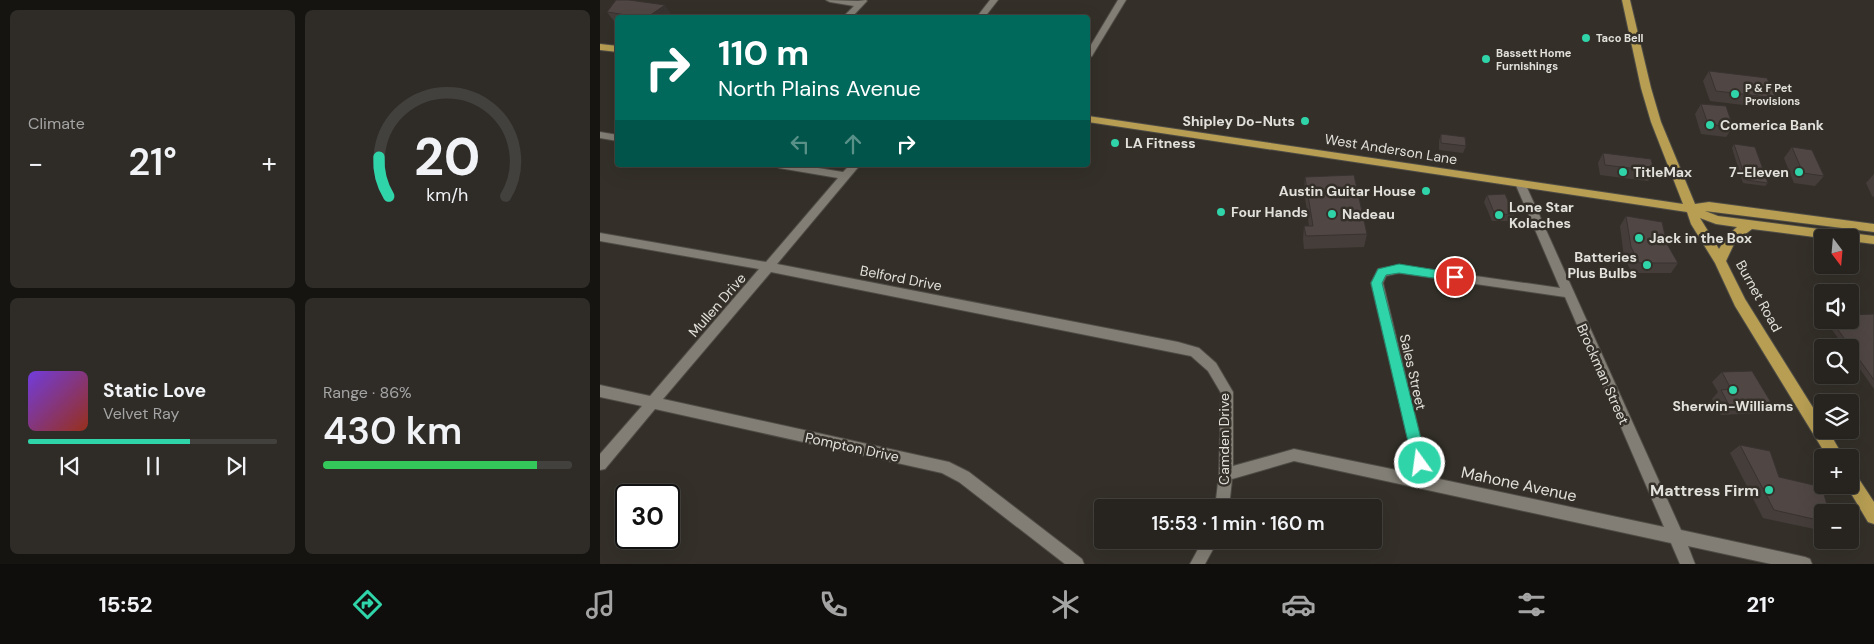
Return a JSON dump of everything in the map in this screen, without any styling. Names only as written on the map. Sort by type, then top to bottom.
[{"type":"main road","name":"Burnet Road","points":[[1626,0],[1646,88],[1656,122],[1697,224],[1720,261],[1740,302],[1831,449]]},
{"type":"main road","points":[[600,47],[615,49]]},
{"type":"main road","name":"West Anderson Lane","points":[[1090,119],[1691,209],[1716,220],[1874,240]]},
{"type":"main road","name":"West Anderson Lane","points":[[1691,209],[1709,206],[1874,228]]},
{"type":"main road","points":[[1720,261],[1730,238],[1737,231],[1752,224]]},
{"type":"main road","points":[[1859,492],[1874,516]]},
{"type":"street","points":[[830,0],[862,2]]},
{"type":"street","points":[[982,15],[994,0]]},
{"type":"street","points":[[1090,53],[1122,0]]},
{"type":"street","points":[[849,15],[862,2]]},
{"type":"street","points":[[600,135],[615,138]]},
{"type":"street","points":[[791,167],[845,176]]},
{"type":"street","name":"Mullen Drive","points":[[600,464],[651,402],[770,267],[853,167]]},
{"type":"street","name":"Brockman Street","points":[[1520,183],[1688,564]]},
{"type":"street","name":"Belford Drive","points":[[600,237],[770,267],[1178,347],[1195,352]]},
{"type":"street","name":"Sales Street","points":[[1424,481],[1376,283],[1382,272],[1399,269],[1567,293]]},
{"type":"street","name":"Camden Drive","points":[[1195,352],[1212,367],[1227,392],[1226,474],[1223,499]]},
{"type":"street","name":"Pompton Drive","points":[[600,391],[944,467],[964,478],[1076,564]]},
{"type":"street","name":"Mahone Avenue","points":[[1226,474],[1294,454],[1805,564]]},
{"type":"street","points":[[1197,564],[1206,549]]},
{"type":"building","points":[[616,0],[665,5],[650,15],[626,15],[607,12]]},
{"type":"building","points":[[1709,71],[1767,78],[1775,96],[1767,95],[1768,97],[1716,91]]},
{"type":"building","points":[[1701,104],[1726,106],[1733,127],[1708,124]]},
{"type":"building","points":[[1441,134],[1465,137],[1466,146],[1441,143]]},
{"type":"building","points":[[1734,144],[1755,147],[1768,183],[1746,180]]},
{"type":"building","points":[[1792,147],[1812,150],[1824,176],[1803,173]]},
{"type":"building","points":[[1603,153],[1651,159],[1654,171],[1605,165]]},
{"type":"building","name":"Nadeau","points":[[1354,175],[1367,234],[1306,236],[1304,226],[1313,226],[1305,177]]},
{"type":"building","points":[[1505,194],[1514,214],[1495,215],[1487,195]]},
{"type":"building","points":[[1626,216],[1662,222],[1667,244],[1678,263],[1639,263],[1631,247]]},
{"type":"building","points":[[1874,314],[1874,380],[1859,359],[1859,339],[1845,339],[1837,329],[1859,329],[1859,315]]},
{"type":"building","points":[[1752,371],[1772,404],[1730,407],[1721,390],[1731,389],[1722,372]]},
{"type":"building","points":[[1740,445],[1770,451],[1779,477],[1814,485],[1814,494],[1824,494],[1827,504],[1814,504],[1814,519],[1774,510]]},
{"type":"place","name":"Taco Bell","points":[[1586,38]]},
{"type":"place","name":"Bassett Home Furnishings","points":[[1486,59]]},
{"type":"place","name":"P & F Pet Provisions","points":[[1735,94]]},
{"type":"place","name":"Shipley Do-Nuts","points":[[1305,121]]},
{"type":"place","name":"Comerica Bank","points":[[1710,125]]},
{"type":"place","name":"LA Fitness","points":[[1115,143]]},
{"type":"place","name":"TitleMax","points":[[1623,172]]},
{"type":"place","name":"7-Eleven","points":[[1799,172]]},
{"type":"place","name":"Austin Guitar House","points":[[1426,191]]},
{"type":"place","name":"Four Hands","points":[[1221,212]]},
{"type":"place","name":"Nadeau","points":[[1332,214]]},
{"type":"place","name":"Lone Star Kolaches","points":[[1499,215]]},
{"type":"place","name":"Jack in the Box","points":[[1639,238]]},
{"type":"place","name":"Batteries Plus Bulbs","points":[[1647,265]]},
{"type":"place","name":"Sherwin-Williams","points":[[1733,390]]},
{"type":"place","name":"Mattress Firm","points":[[1769,490]]},
{"type":"route","points":[[1420,463],[1376,283],[1382,272],[1399,269],[1455,277]]}]
